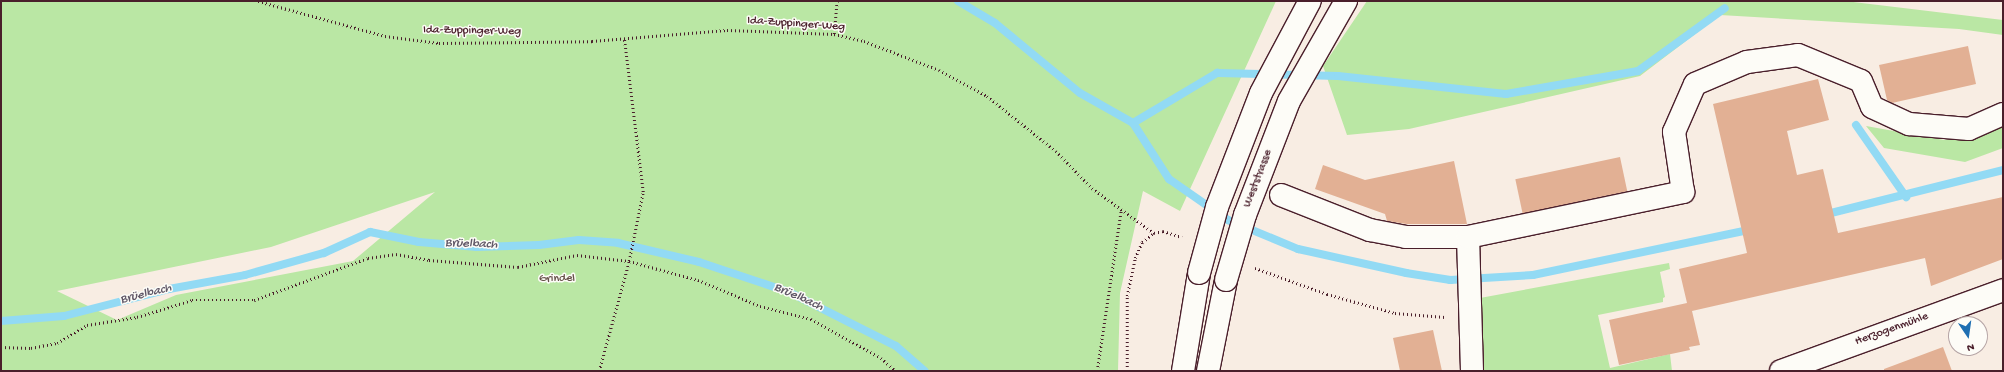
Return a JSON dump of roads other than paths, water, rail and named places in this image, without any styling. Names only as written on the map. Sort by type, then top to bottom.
[{"type":"main road","points":[[1183,371],[1199,273],[1217,207],[1261,93],[1310,1]]},
{"type":"main road","name":"Weststrasse","points":[[1208,371],[1226,280],[1245,215],[1289,101],[1346,1]]},
{"type":"main road","points":[[1281,195],[1370,230],[1406,237],[1468,241],[1683,192],[1674,132],[1695,84],[1747,62],[1798,55],[1861,81],[1872,107],[1909,124],[1969,129],[2003,114]]},
{"type":"main road","points":[[1468,241],[1472,371]]},
{"type":"main road","name":"Herzogenmühle","points":[[1781,371],[2003,290]]},
{"type":"waterway","points":[[958,1],[995,23],[1080,93],[1133,123],[1169,179],[1228,220],[1298,249],[1406,273],[1450,280],[1533,275],[1753,229]]},
{"type":"waterway","points":[[1133,123],[1217,73],[1338,76],[1506,94],[1638,71],[1725,8]]},
{"type":"waterway","points":[[1856,125],[1906,197]]},
{"type":"waterway","points":[[1823,215],[2003,170]]},
{"type":"waterway","name":"Brüelbach","points":[[1,321],[64,316],[169,289],[245,275],[324,253],[370,232],[419,242],[477,247],[539,245],[579,240],[618,243],[699,262],[789,292],[896,346],[925,371]]},
{"type":"park label","name":"Grindel","points":[[557,280]]}]
